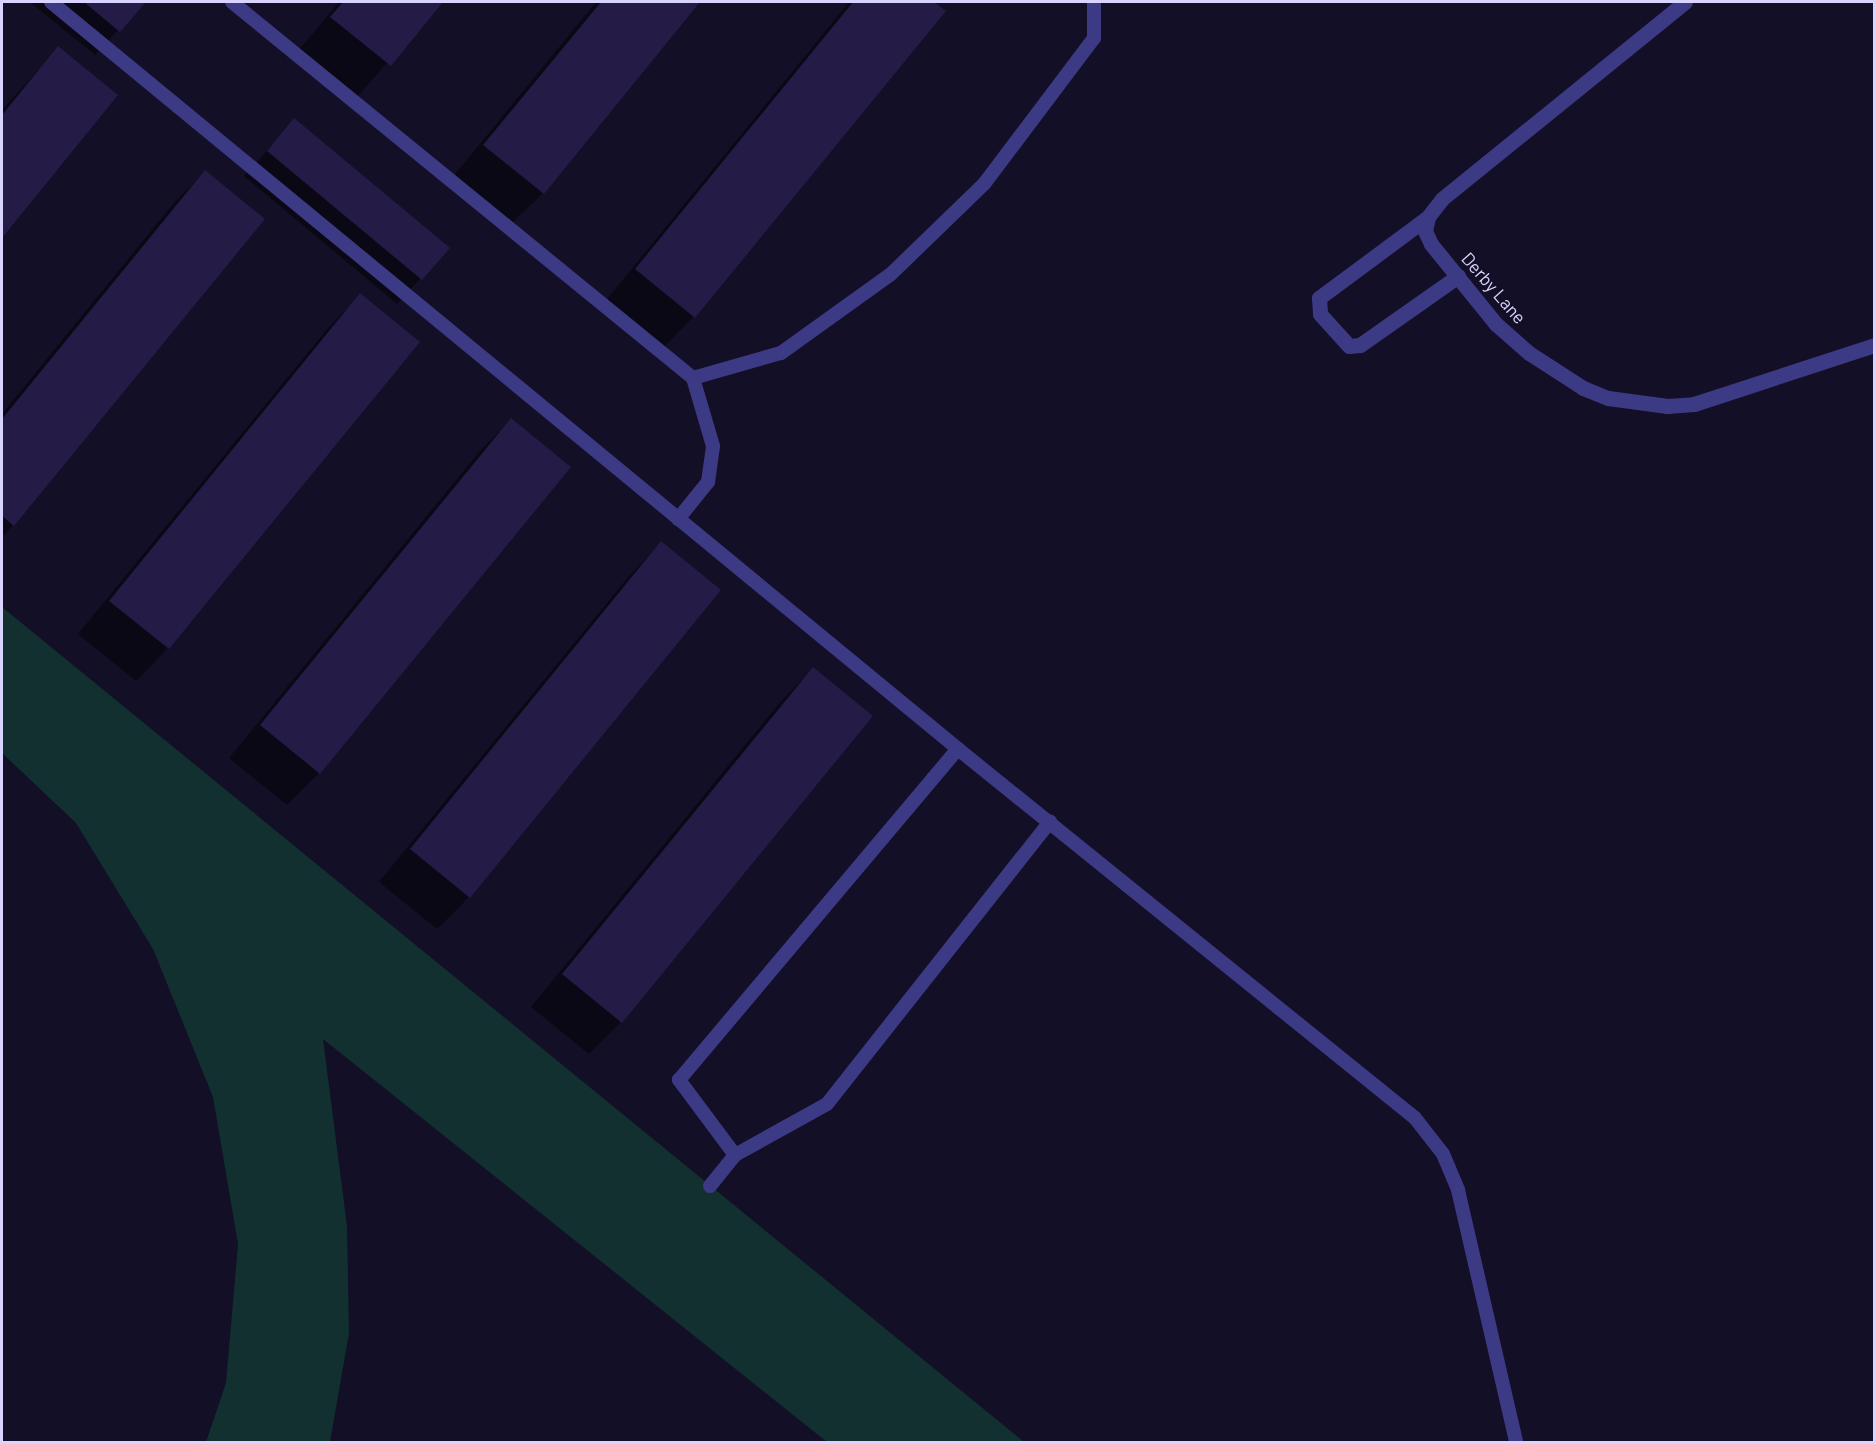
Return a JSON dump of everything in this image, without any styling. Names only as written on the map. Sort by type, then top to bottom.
[{"type":"street","points":[[1458,276],[1360,345],[1349,346],[1320,314],[1319,298],[1428,216],[1442,200],[1685,2]]},
{"type":"street","name":"Derby Lane","points":[[1428,216],[1425,231],[1431,244],[1496,324],[1529,353],[1583,388],[1631,402],[1694,404],[1875,345]]},
{"type":"lane","points":[[51,2],[958,749],[1398,1102],[1432,1138],[1458,1190],[1516,1443]]},
{"type":"lane","points":[[232,2],[693,378],[713,446],[708,482],[678,519]]},
{"type":"lane","points":[[693,378],[781,353],[891,274],[984,184],[1094,38],[1094,2]]},
{"type":"lane","points":[[735,1155],[679,1080],[958,749]]},
{"type":"lane","points":[[710,1185],[735,1155],[827,1104],[1050,822]]},
{"type":"green space","points":[[2,607],[1024,1442],[827,1442],[323,1039],[347,1226],[349,1333],[330,1442],[206,1442],[226,1383],[238,1244],[213,1097],[153,949],[76,823],[2,753]]},
{"type":"building","points":[[84,2],[146,2],[120,32]]},
{"type":"building","points":[[343,2],[443,2],[391,66],[330,17]]},
{"type":"building","points":[[601,2],[700,2],[544,194],[483,145]]},
{"type":"building","points":[[853,2],[934,2],[946,11],[695,318],[635,269]]},
{"type":"building","points":[[58,46],[118,95],[2,238],[2,115]]},
{"type":"building","points":[[294,118],[450,248],[422,280],[267,151]]},
{"type":"building","points":[[205,170],[265,219],[14,526],[2,516],[2,419]]},
{"type":"building","points":[[360,293],[420,342],[169,649],[109,601]]},
{"type":"building","points":[[511,418],[571,467],[320,774],[260,725]]},
{"type":"building","points":[[661,541],[721,590],[470,898],[410,849]]},
{"type":"building","points":[[813,667],[873,716],[622,1023],[562,974]]}]
